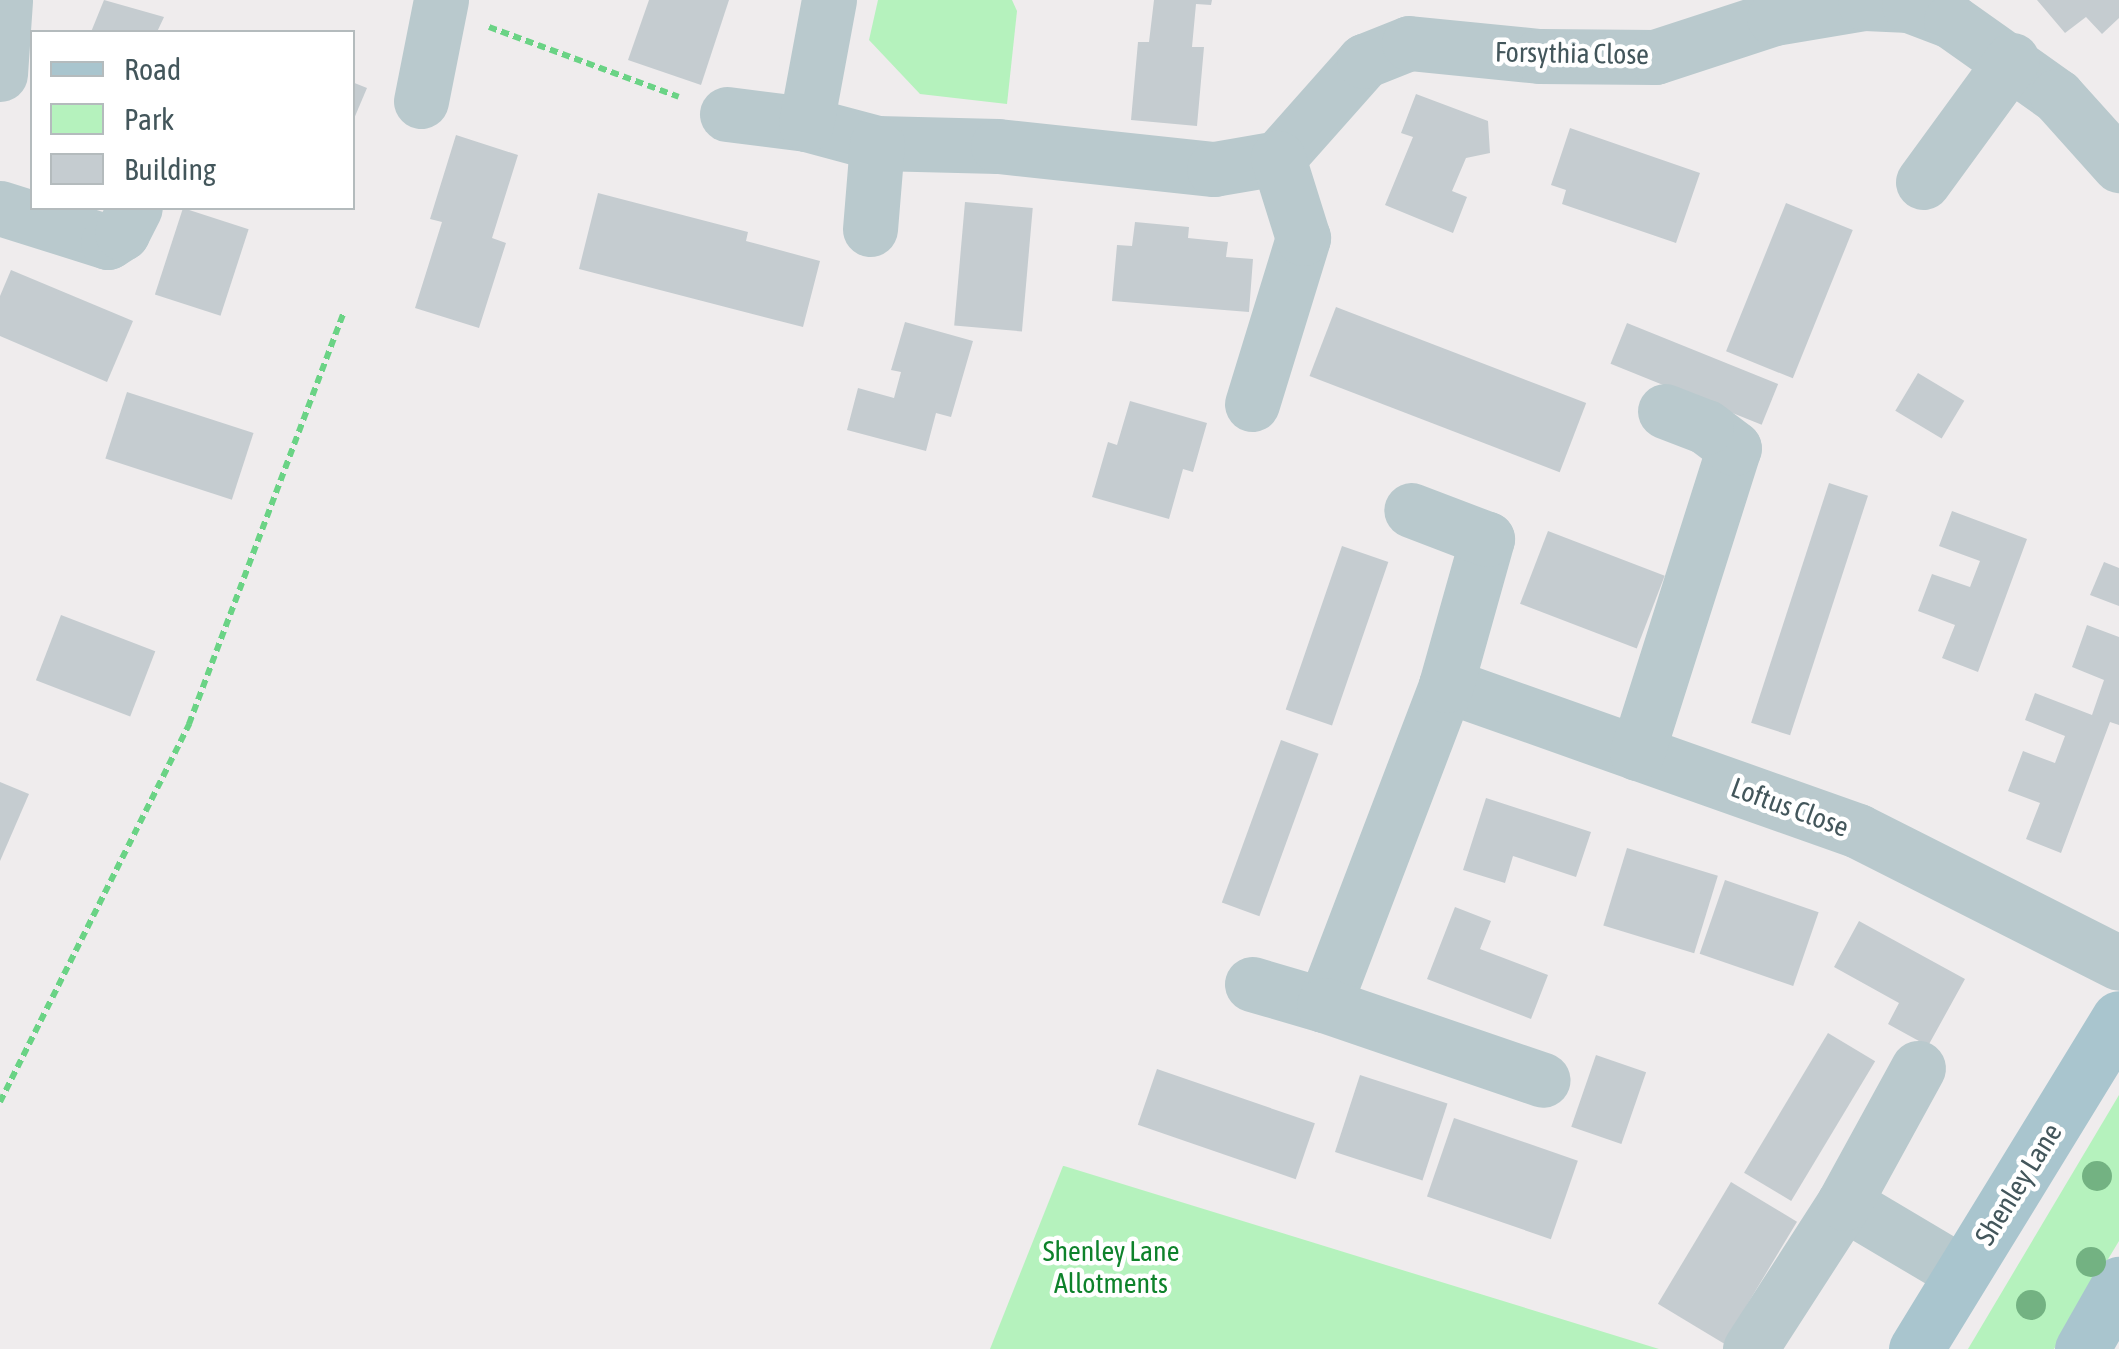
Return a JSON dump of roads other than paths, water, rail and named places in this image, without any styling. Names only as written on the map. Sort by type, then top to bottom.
[{"type":"main road","name":"Shenley Lane","points":[[1916,1349],[2119,1018]]},
{"type":"main road","points":[[2082,1349],[2119,1284]]},
{"type":"street","points":[[0,74],[5,0]]},
{"type":"street","points":[[806,124],[829,0]]},
{"type":"street","name":"Forsythia Close","points":[[1278,158],[1364,61],[1409,44],[1539,56],[1654,57],[1769,9],[1865,3],[1909,4],[1951,21],[2012,60],[2058,96],[2119,165]]},
{"type":"street","points":[[421,100],[441,4]]},
{"type":"street","points":[[1923,182],[2012,60]]},
{"type":"street","points":[[727,114],[806,124],[878,143],[998,146],[1214,169],[1278,158],[1303,238],[1252,404]]},
{"type":"street","points":[[870,229],[878,143]]},
{"type":"street","points":[[0,208],[108,242],[122,233],[134,210]]},
{"type":"street","points":[[1637,752],[1734,448],[1706,427],[1666,411]]},
{"type":"street","points":[[1324,1004],[1446,684],[1487,539],[1411,510]]},
{"type":"street","name":"Loftus Close","points":[[1446,684],[1858,832],[2119,963]]},
{"type":"street","points":[[1252,984],[1324,1004],[1543,1080]]},
{"type":"street","points":[[1750,1349],[1844,1203],[1918,1068]]},
{"type":"street","points":[[1844,1203],[1962,1272]]},
{"type":"park label","name":"Shenley Lane Allotments","points":[[1111,1267]]}]
